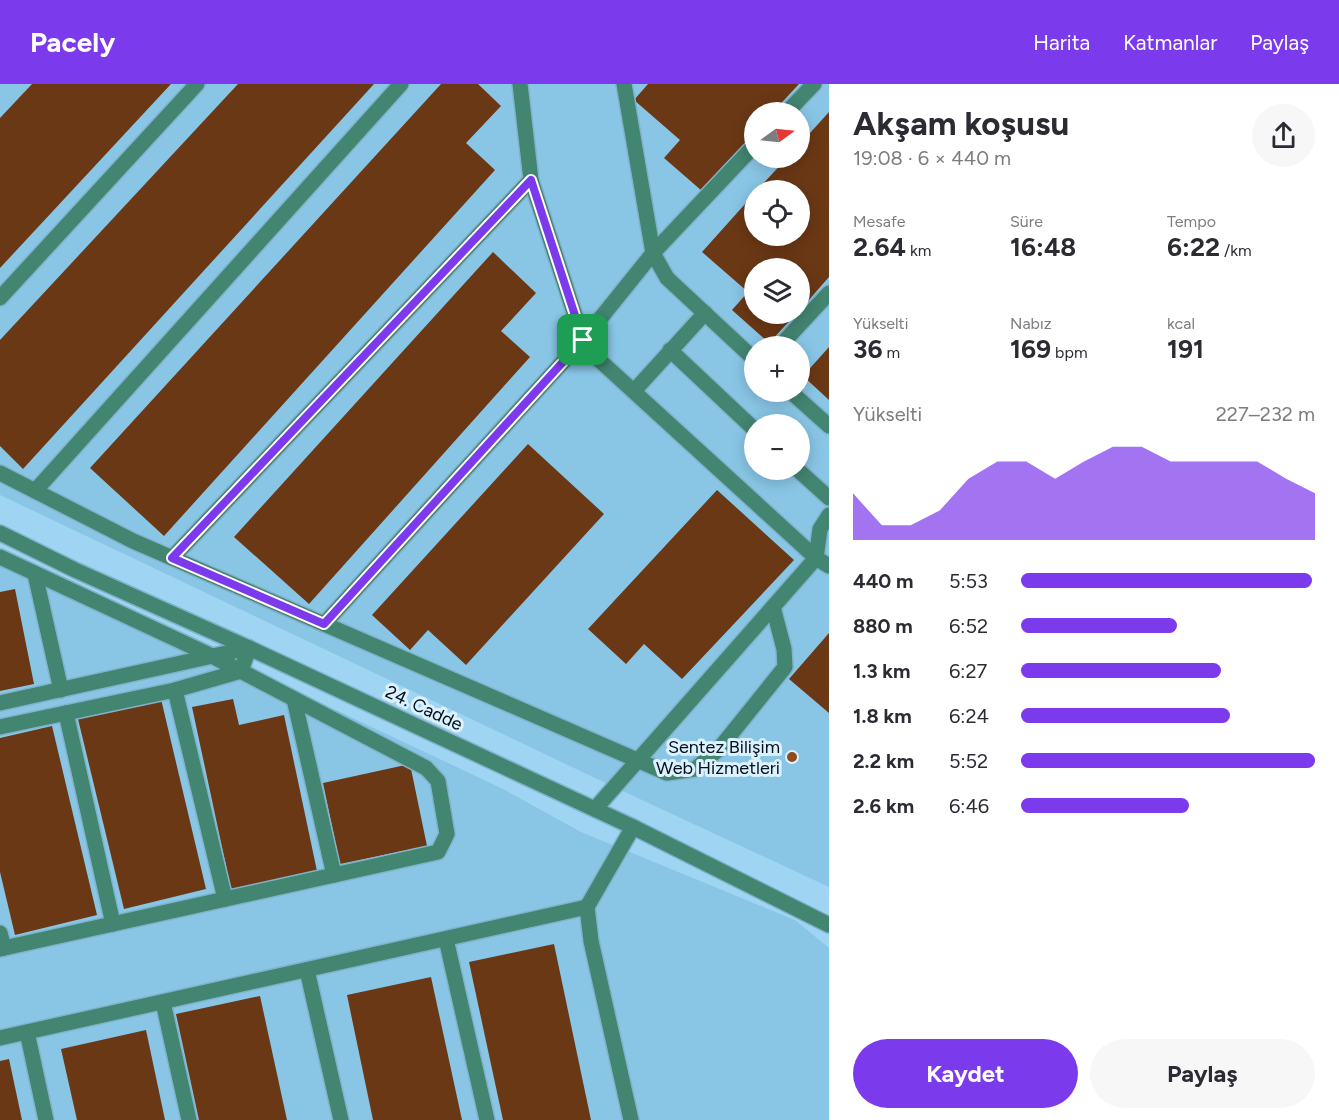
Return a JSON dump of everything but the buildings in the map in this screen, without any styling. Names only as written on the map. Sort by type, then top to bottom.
[{"type":"street","points":[[0,298],[196,84]]},
{"type":"street","points":[[35,491],[401,84]]},
{"type":"street","points":[[520,84],[531,180],[583,340],[597,358],[825,560]]},
{"type":"street","points":[[624,84],[653,253],[668,278],[744,350]]},
{"type":"street","points":[[797,102],[814,84]]},
{"type":"street","points":[[324,624],[583,340],[653,253],[744,157]]},
{"type":"street","points":[[172,558],[531,180]]},
{"type":"street","points":[[789,336],[829,293]]},
{"type":"street","points":[[634,391],[705,313]]},
{"type":"street","points":[[670,350],[744,420]]},
{"type":"street","points":[[802,402],[829,426]]},
{"type":"street","points":[[0,473],[133,541],[666,773],[695,769],[719,749],[785,667],[784,648],[773,607]]},
{"type":"street","points":[[809,480],[829,498]]},
{"type":"street","points":[[825,560],[820,528],[829,515]]},
{"type":"street","name":"24. Cadde","points":[[0,533],[75,570],[595,809],[829,925]]},
{"type":"street","points":[[0,557],[212,656],[426,768],[438,781],[447,834],[438,852],[113,924],[1,943]]},
{"type":"street","points":[[595,809],[773,607],[825,560]]},
{"type":"street","points":[[35,574],[61,690]]},
{"type":"street","points":[[0,704],[249,648]]},
{"type":"street","points":[[241,671],[249,648]]},
{"type":"street","points":[[0,727],[176,690],[241,671]]},
{"type":"street","points":[[176,690],[225,899]]},
{"type":"street","points":[[294,699],[334,875]]},
{"type":"street","points":[[66,713],[113,924]]},
{"type":"street","points":[[631,1120],[591,940],[587,907],[633,827]]},
{"type":"street","points":[[0,1038],[587,907]]},
{"type":"street","points":[[446,939],[487,1120]]},
{"type":"street","points":[[307,970],[341,1120]]},
{"type":"street","points":[[163,1002],[189,1120]]},
{"type":"street","points":[[27,1032],[46,1120]]},
{"type":"shaded area","points":[[0,84],[829,84],[829,887],[0,495]]},
{"type":"shaded area","points":[[0,551],[503,789],[581,832],[795,920],[829,948],[829,1120],[0,1120]]},
{"type":"place","name":"Sentez Bilişim Web Hizmetleri","points":[[792,757]]},
{"type":"route","points":[[531,180],[583,340],[324,624],[172,558],[531,180]]}]
